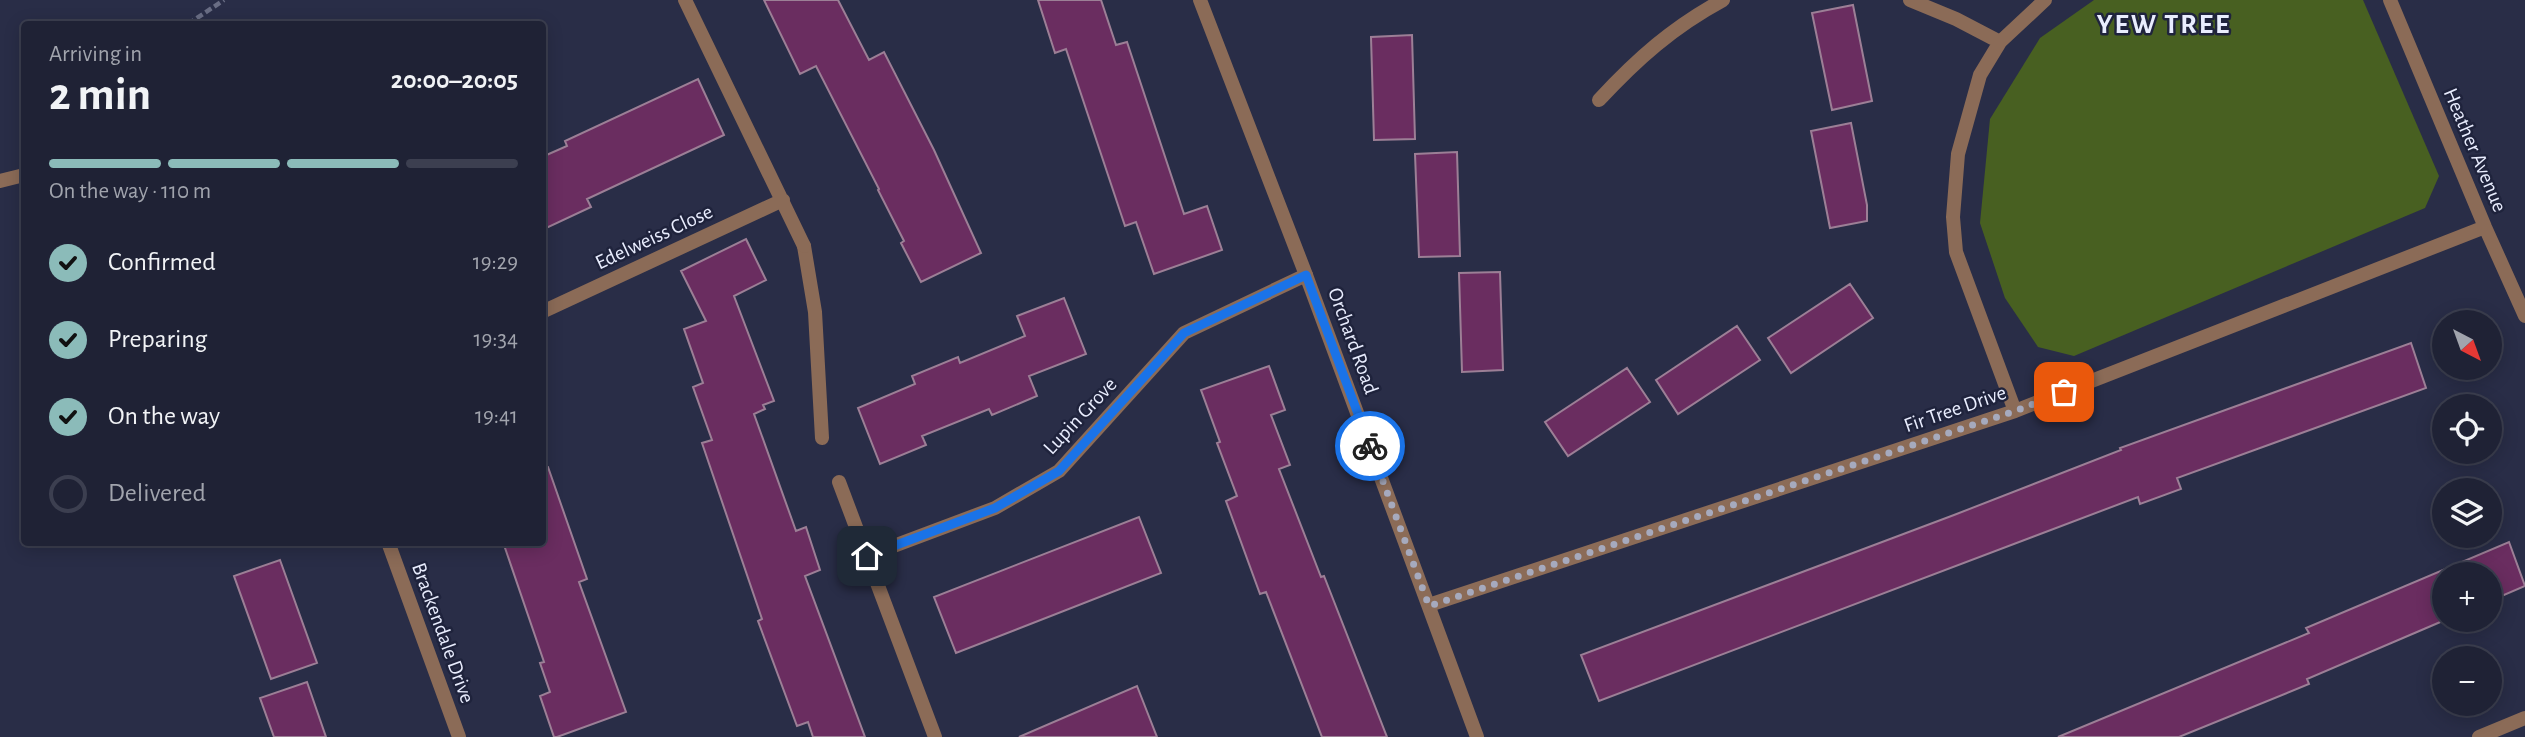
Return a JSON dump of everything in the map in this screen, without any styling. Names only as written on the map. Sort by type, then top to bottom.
[{"type":"street","points":[[685,0],[804,246],[815,312],[822,438]]},
{"type":"street","name":"Orchard Road","points":[[1200,0],[1306,275],[1477,737]]},
{"type":"street","points":[[1599,100],[1639,57],[1692,17],[1723,0]]},
{"type":"street","points":[[1910,0],[1956,19],[2000,42]]},
{"type":"street","points":[[2015,411],[1956,252],[1953,217],[1958,154],[1980,75],[2000,42],[2045,0]]},
{"type":"street","name":"Heather Avenue","points":[[2390,0],[2525,316]]},
{"type":"street","points":[[0,181],[21,176]]},
{"type":"street","name":"Edelweiss Close","points":[[546,310],[783,200]]},
{"type":"street","name":"Fir Tree Drive","points":[[1429,606],[2015,411],[2485,227]]},
{"type":"street","name":"Lupin Grove","points":[[867,556],[995,508],[1059,471],[1184,333],[1306,275]]},
{"type":"street","points":[[838,482],[935,737]]},
{"type":"street","name":"Brackendale Drive","points":[[389,546],[459,737]]},
{"type":"street","points":[[2479,737],[2525,718]]},
{"type":"path","points":[[192,21],[224,0]]},
{"type":"green space","points":[[2094,0],[2363,0],[2439,176],[2425,208],[2074,356],[2038,347],[2005,298],[1980,223],[1990,119],[2040,38]]},
{"type":"building","points":[[764,0],[838,0],[869,60],[884,52],[934,150],[981,253],[921,282],[901,243],[904,241],[879,189],[816,66],[800,74]]},
{"type":"building","points":[[1038,0],[1101,0],[1116,45],[1127,42],[1184,214],[1207,206],[1222,250],[1154,274],[1136,222],[1125,226],[1066,49],[1055,53]]},
{"type":"building","points":[[1853,5],[1872,101],[1832,110],[1812,13]]},
{"type":"building","points":[[1412,35],[1415,139],[1374,140],[1371,37]]},
{"type":"building","points":[[698,79],[724,135],[587,199],[591,207],[546,228],[546,155],[567,146],[565,141]]},
{"type":"building","points":[[1851,123],[1867,205],[1867,221],[1830,228],[1811,131]]},
{"type":"building","points":[[1457,152],[1460,256],[1419,257],[1415,154]]},
{"type":"building","points":[[746,239],[766,280],[734,296],[774,401],[763,405],[765,409],[754,414],[796,531],[806,527],[820,570],[805,576],[865,737],[813,737],[808,722],[797,726],[758,621],[762,619],[702,443],[712,440],[693,387],[703,383],[684,329],[706,321],[681,271]]},
{"type":"building","points":[[1500,272],[1503,370],[1462,372],[1459,273]]},
{"type":"building","points":[[1850,284],[1873,318],[1791,373],[1768,338]]},
{"type":"building","points":[[1064,298],[1086,354],[1029,376],[1037,396],[992,415],[989,409],[922,436],[926,445],[880,464],[858,408],[915,384],[912,376],[958,357],[960,363],[1025,336],[1017,316]]},
{"type":"building","points":[[1737,326],[1760,360],[1678,414],[1656,380]]},
{"type":"building","points":[[2411,343],[2426,388],[2177,478],[2181,489],[2140,504],[2138,497],[1599,701],[1581,655],[1954,515],[2121,450],[2120,448]]},
{"type":"building","points":[[1269,366],[1285,410],[1271,415],[1290,465],[1279,469],[1387,737],[1322,737],[1266,592],[1260,594],[1226,501],[1237,496],[1201,390]]},
{"type":"building","points":[[1627,368],[1650,402],[1568,456],[1545,422]]},
{"type":"building","points":[[546,467],[587,579],[579,582],[626,712],[557,737],[554,737],[540,696],[550,692],[540,663],[544,662],[504,546],[546,546]]},
{"type":"building","points":[[1139,517],[1161,573],[956,653],[934,597]]},
{"type":"building","points":[[2509,542],[2525,586],[2502,596],[2502,562],[2462,562],[2495,548],[2502,548],[2502,545]]},
{"type":"building","points":[[280,560],[317,663],[271,679],[234,576]]},
{"type":"building","points":[[2432,575],[2432,626],[2307,679],[2309,684],[2179,737],[2058,737],[2309,633],[2306,628]]},
{"type":"building","points":[[307,682],[326,737],[274,737],[260,698]]},
{"type":"building","points":[[1137,686],[1157,737],[1019,737]]},
{"type":"way so far","points":[[1370,446],[1429,606],[2015,411],[2064,392]]},
{"type":"district","name":"YEW TREE","points":[[2164,25]]},
{"type":"route","points":[[867,556],[995,508],[1059,471],[1184,333],[1306,275],[1370,446]]}]
